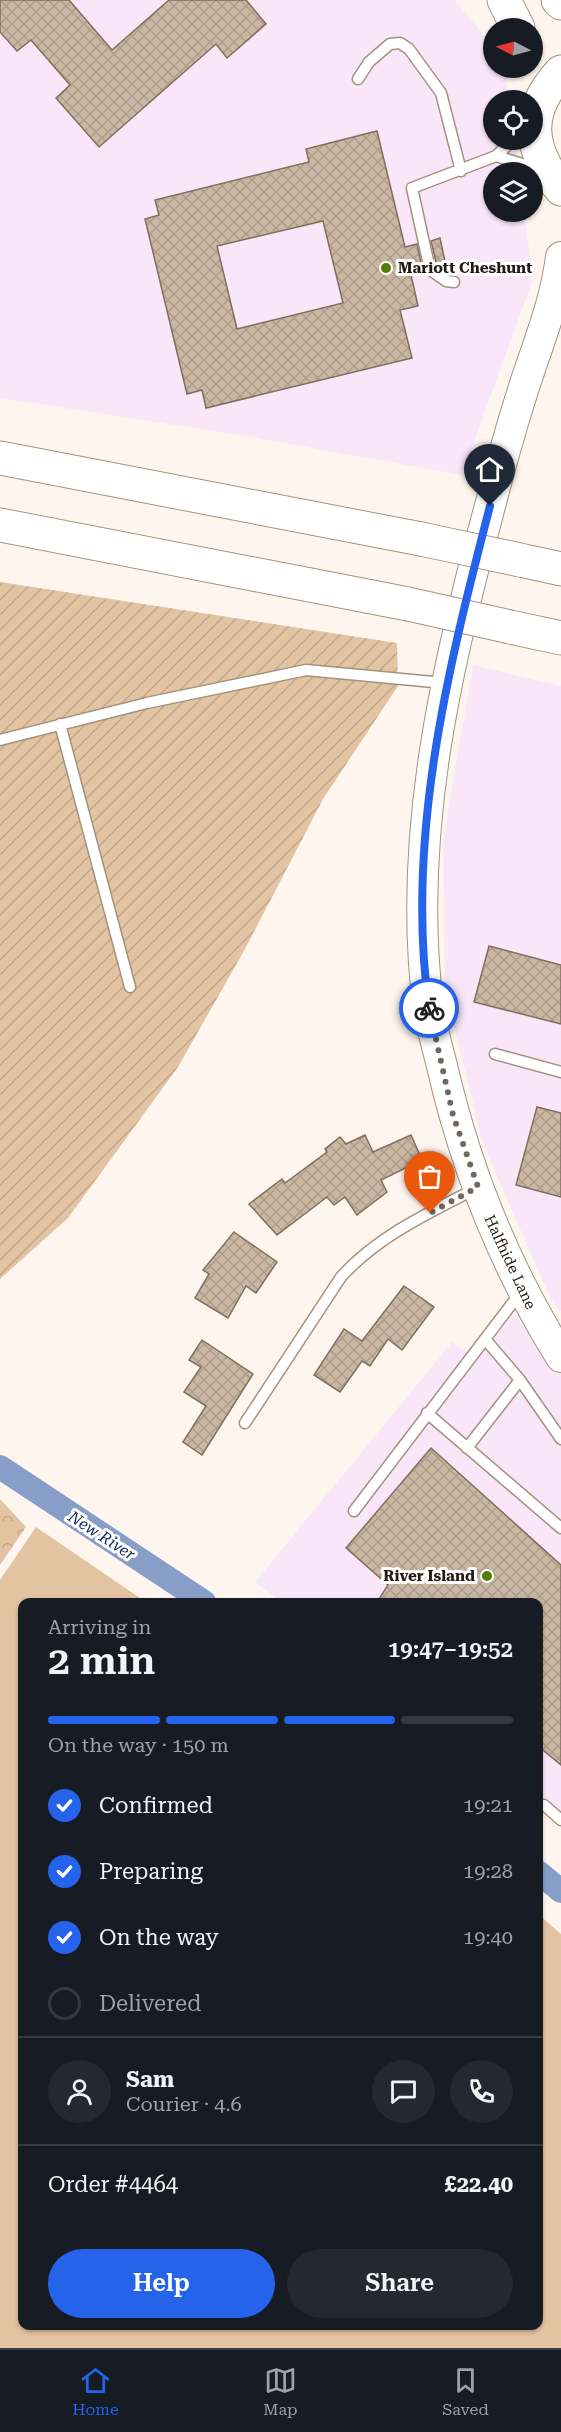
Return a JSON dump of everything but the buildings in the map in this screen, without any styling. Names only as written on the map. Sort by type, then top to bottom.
[{"type":"main road","points":[[504,0],[513,18]]},
{"type":"main road","points":[[543,100],[561,72]]},
{"type":"main road","points":[[538,150],[542,162],[559,188]]},
{"type":"main road","name":"Halfhide Lane","points":[[561,257],[554,309],[523,389],[454,645],[429,795],[422,891],[427,994],[453,1115],[494,1231],[522,1290],[561,1357]]},
{"type":"main road","points":[[0,458],[421,539],[561,569]]},
{"type":"main road","points":[[0,525],[408,604],[561,638]]},
{"type":"lane","points":[[358,79],[369,62],[390,44],[400,43],[409,49],[437,84],[441,93],[461,171]]},
{"type":"lane","points":[[454,282],[446,281],[430,270],[412,188],[461,171],[496,156],[502,150]]},
{"type":"lane","points":[[496,156],[538,169],[559,188]]},
{"type":"lane","points":[[0,740],[147,703],[306,670],[447,683]]},
{"type":"lane","points":[[60,724],[130,987]]},
{"type":"lane","points":[[495,1054],[561,1072]]},
{"type":"lane","points":[[245,1423],[298,1346],[341,1277],[355,1262],[368,1250],[415,1221],[478,1187]]},
{"type":"lane","points":[[354,1511],[522,1290]]},
{"type":"lane","points":[[485,1339],[520,1380],[561,1439]]},
{"type":"lane","points":[[467,1448],[520,1380]]},
{"type":"lane","points":[[427,1413],[559,1521]]},
{"type":"lane","points":[[544,1805],[561,1820]]},
{"type":"shaded area","points":[[0,0],[455,0],[483,35],[483,78],[506,78],[508,90],[483,90],[483,150],[516,150],[517,162],[483,162],[483,222],[525,222],[533,279],[462,475],[233,434],[0,398]]},
{"type":"shaded area","points":[[473,665],[561,686],[561,1312],[551,1300],[483,1144],[445,989],[443,840]]},
{"type":"shaded area","points":[[514,1313],[561,1372],[561,1819],[543,1805],[543,1598],[276,1598],[255,1582],[452,1342],[477,1358]]},
{"type":"green space","points":[[0,582],[397,643],[398,686],[323,799],[245,949],[178,1067],[68,1218],[0,1279]]},
{"type":"green space","points":[[0,1499],[26,1527],[0,1565]]},
{"type":"green space","points":[[36,1527],[140,1598],[18,1598],[18,2330],[543,2330],[543,1918],[561,1934],[561,2348],[0,2348],[0,1580]]},
{"type":"waterway","name":"New River","points":[[0,1467],[198,1598]]},
{"type":"waterway","name":"New River","points":[[543,1876],[561,1891]]},
{"type":"way so far","points":[[429,1008],[453,1115],[478,1187],[430,1213]]},
{"type":"place","name":"Mariott Cheshunt","points":[[386,268]]},
{"type":"place","name":"River Island","points":[[487,1576]]},
{"type":"route","points":[[429,1008],[422,891],[429,795],[454,645],[490,506]]}]
